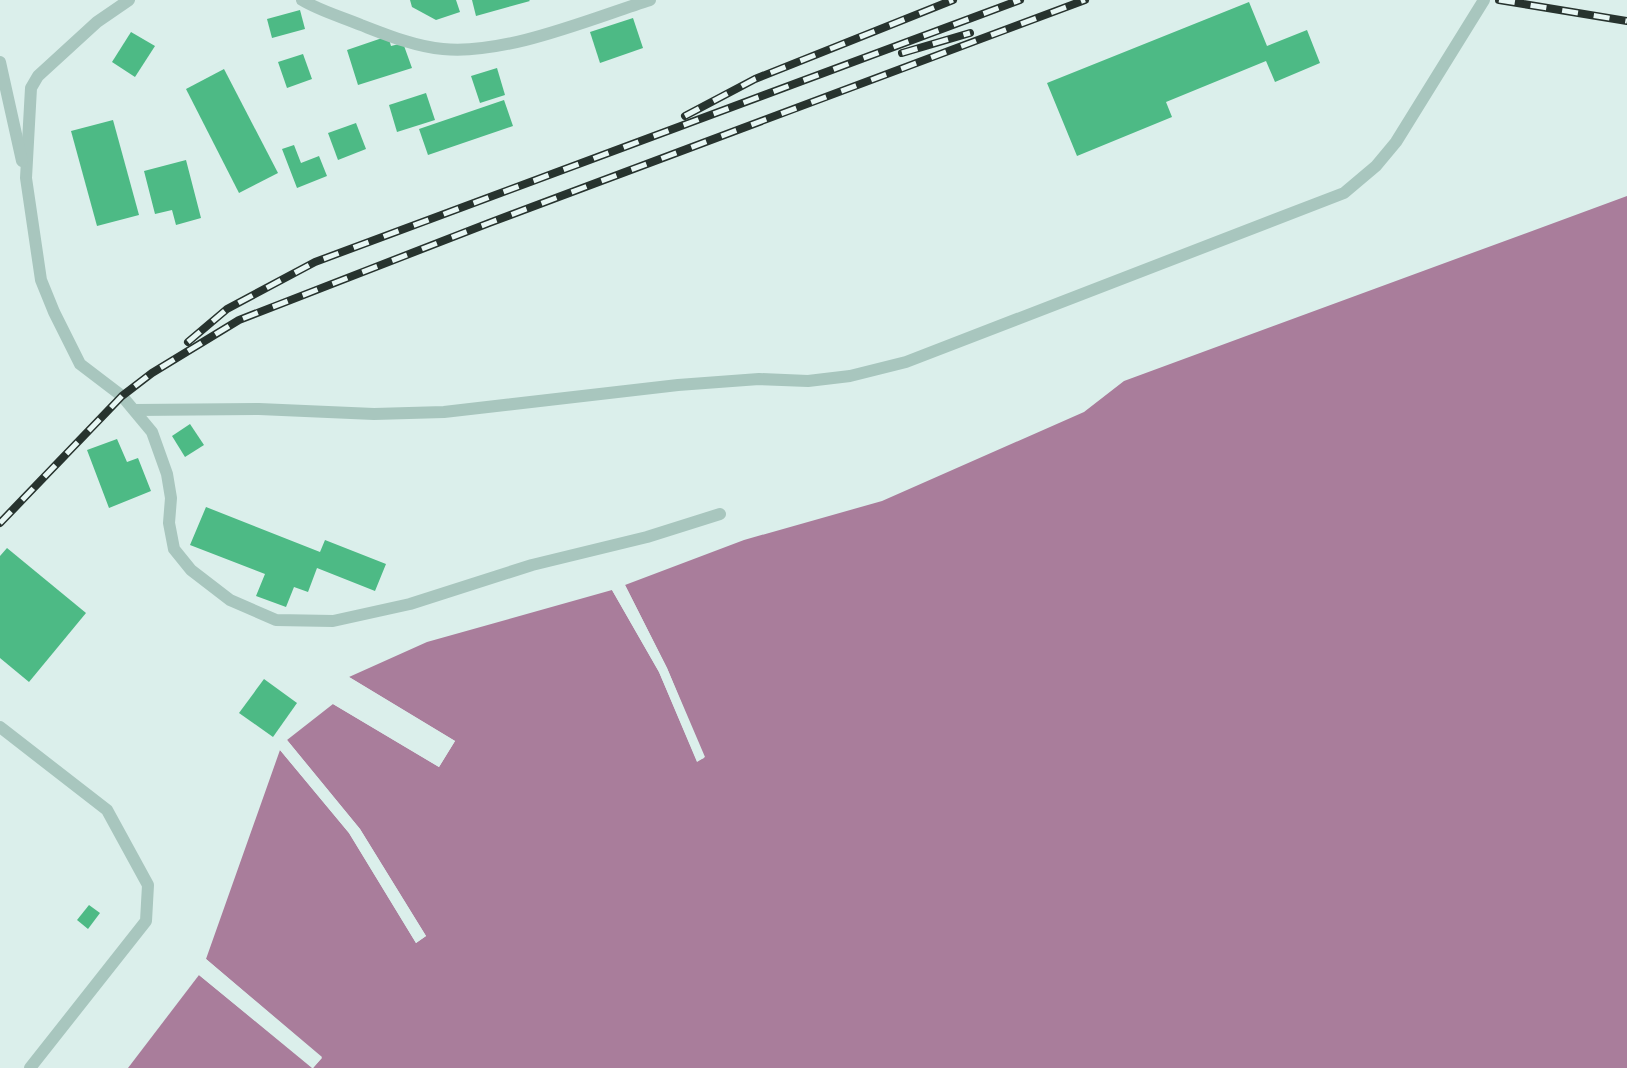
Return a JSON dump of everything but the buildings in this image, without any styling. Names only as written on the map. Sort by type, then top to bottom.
[{"type":"lane","points":[[26,178],[31,88],[38,76],[97,22],[128,0]]},
{"type":"lane","points":[[302,0],[370,28],[444,50],[488,48],[534,37],[650,0]]},
{"type":"lane","points":[[135,410],[259,409],[374,414],[444,412],[678,385],[849,376],[905,362],[1344,193],[1376,166],[1395,142],[1484,0]]},
{"type":"lane","points":[[0,62],[26,178],[41,280],[54,312],[80,364],[122,396],[152,432],[167,474],[171,498],[169,523],[174,549],[191,570],[230,600],[276,620],[333,621],[410,604],[532,565],[648,537],[720,514]]},
{"type":"lane","points":[[0,727],[107,810],[148,886],[146,921],[30,1068]]},
{"type":"shaded area","points":[[1627,196],[1627,1068],[313,1068],[322,1057],[206,959],[280,750],[349,833],[416,943],[426,936],[360,829],[287,740],[333,704],[439,767],[455,741],[349,677],[427,642],[612,590],[659,672],[697,761],[704,758],[667,668],[625,585],[744,540],[882,501],[1084,412],[1124,381]]},
{"type":"shaded area","points":[[199,975],[312,1068],[128,1068]]},
{"type":"pier","points":[[625,585],[667,668],[705,757],[697,762],[659,672],[612,590],[615,589],[662,671],[699,757],[664,669],[622,586]]},
{"type":"pier","points":[[349,677],[455,741],[439,767],[333,704],[335,701],[438,762],[450,742],[347,680]]},
{"type":"pier","points":[[287,740],[360,829],[426,936],[416,943],[349,833],[280,750],[282,747],[352,831],[417,938],[421,935],[357,831],[285,743]]},
{"type":"pier","points":[[206,959],[322,1058],[313,1068],[199,975],[201,972],[312,1064],[317,1058],[205,963]]},
{"type":"railway","points":[[685,116],[755,79],[953,0]]},
{"type":"railway","points":[[188,342],[227,309],[315,262],[1020,0]]},
{"type":"railway","points":[[0,523],[122,396],[152,373],[239,320],[489,223],[1085,0]]},
{"type":"railway","points":[[1499,0],[1627,21]]},
{"type":"railway","points":[[902,53],[970,33]]}]
